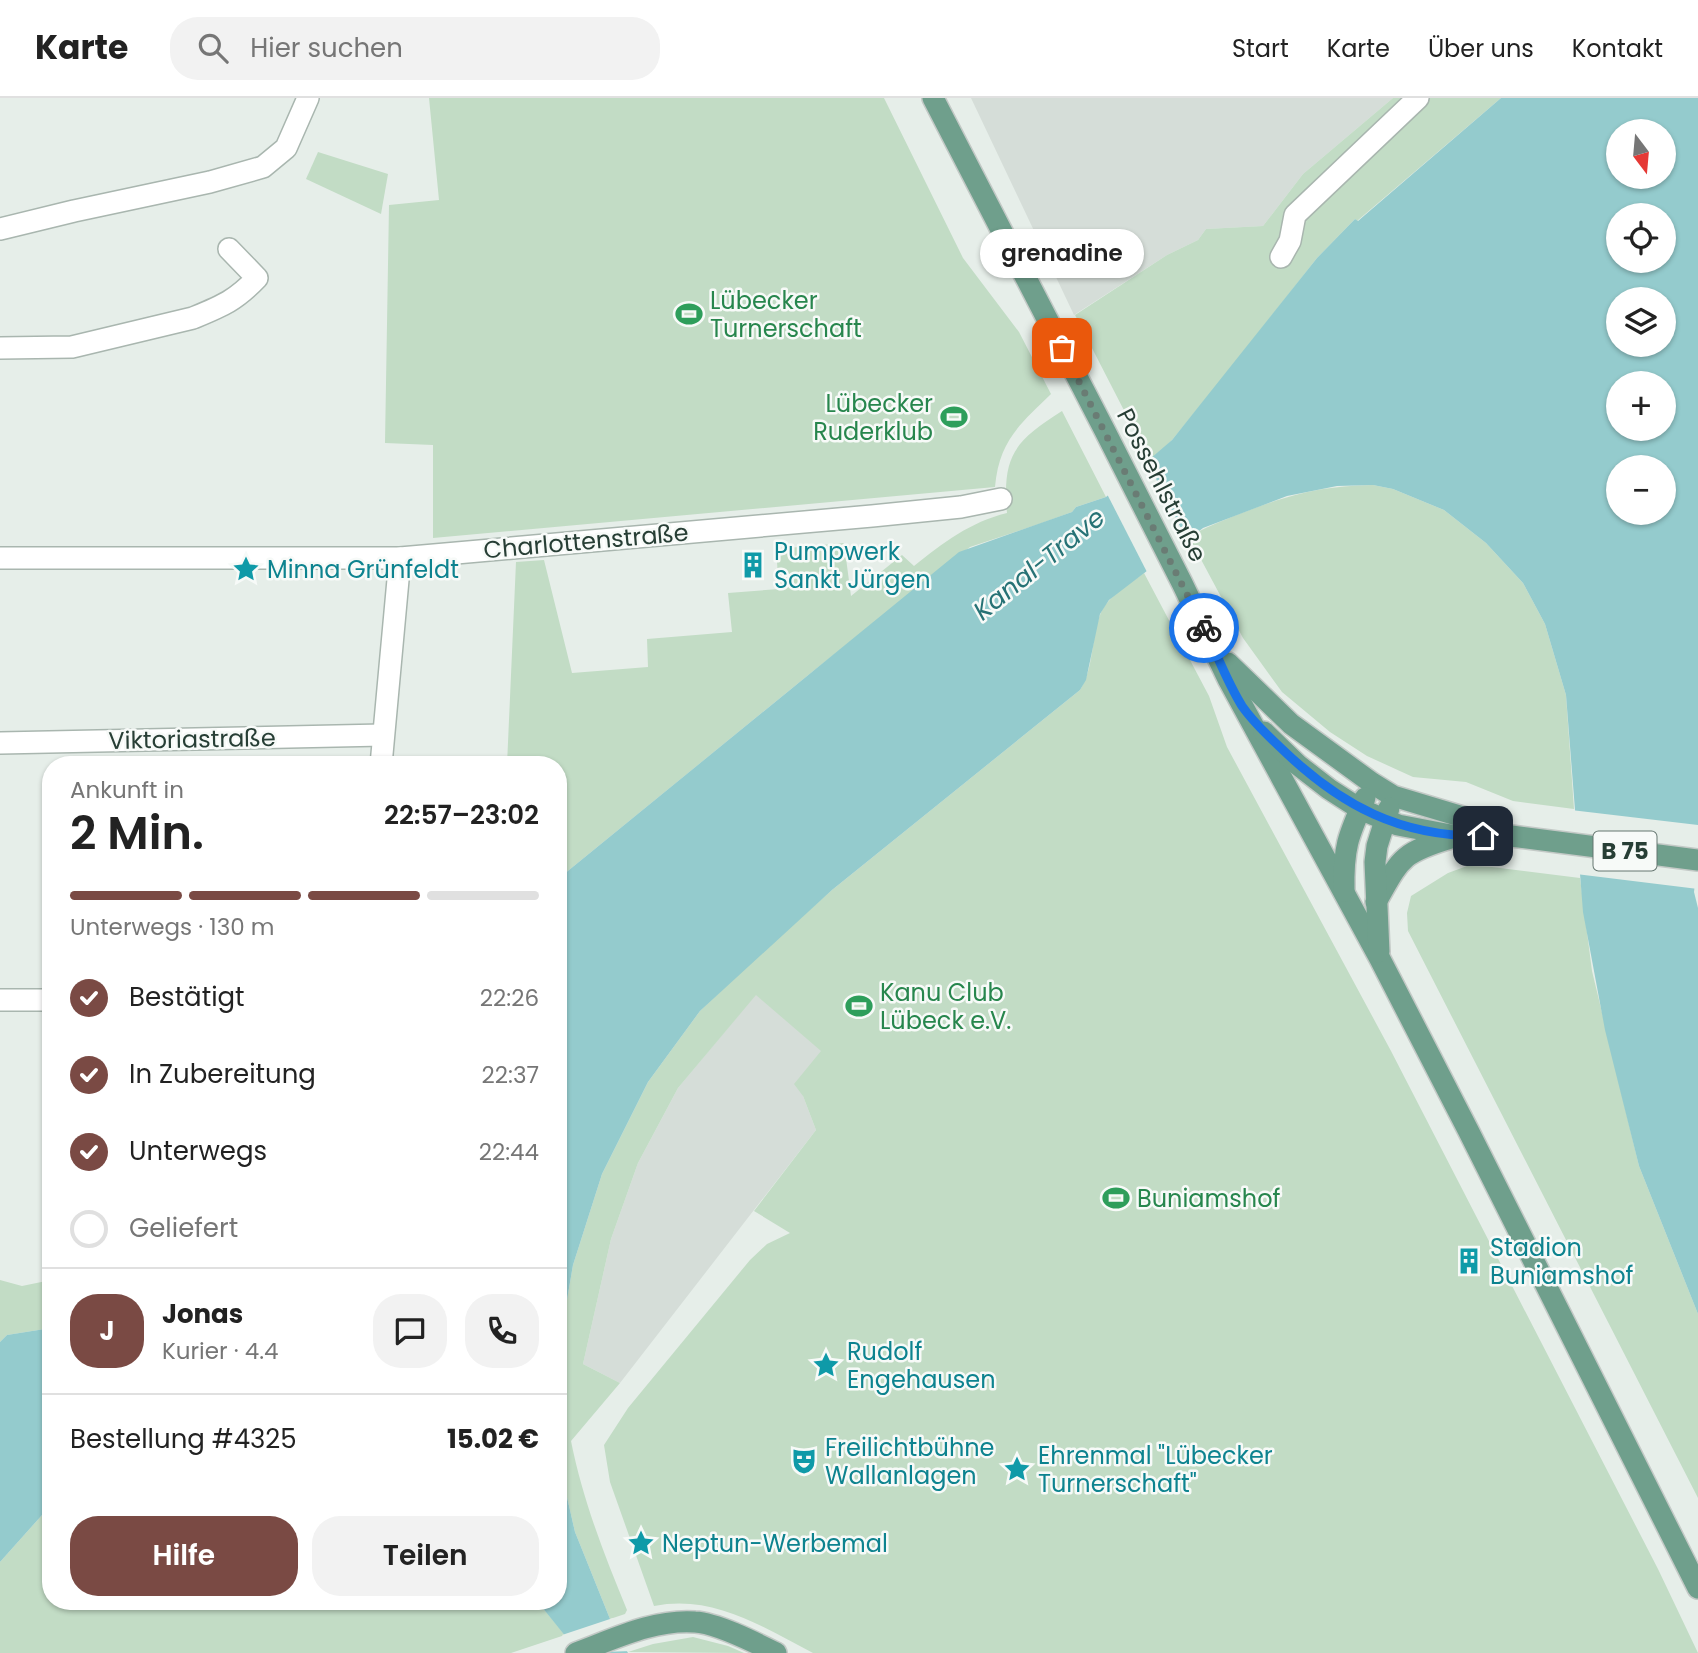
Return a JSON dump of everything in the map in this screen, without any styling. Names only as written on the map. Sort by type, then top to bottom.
[{"type":"main road","name":"Possehlstraße","points":[[933,98],[1243,706],[1344,897],[1380,959],[1698,1588]]},
{"type":"main road","name":"B 75","points":[[1214,649],[1290,724],[1372,783],[1393,796],[1463,817],[1511,836]]},
{"type":"main road","name":"B 75","points":[[1243,706],[1264,732],[1298,765],[1329,789],[1384,820],[1456,836],[1511,836],[1698,860]]},
{"type":"main road","name":"Possehlstraße","points":[[1344,897],[1343,861],[1349,834],[1372,783]]},
{"type":"main road","points":[[1380,959],[1376,854],[1393,796]]},
{"type":"main road","points":[[1376,903],[1399,862],[1419,847],[1456,836]]},
{"type":"main road","points":[[576,1653],[647,1627],[696,1622],[736,1634],[776,1653]]},
{"type":"street","points":[[0,229],[210,182],[263,167],[286,148],[308,98]]},
{"type":"street","points":[[1281,257],[1290,241],[1295,215],[1418,98]]},
{"type":"street","points":[[0,348],[72,347],[193,318],[210,311],[237,298],[257,278],[229,249]]},
{"type":"street","name":"Charlottenstraße","points":[[0,558],[400,558],[961,507],[1001,499]]},
{"type":"street","points":[[382,756],[400,558]]},
{"type":"street","name":"Viktoriastraße","points":[[0,743],[383,735]]},
{"type":"street","points":[[0,1000],[42,1000]]},
{"type":"shaded area","points":[[971,98],[1393,98],[1303,174],[1263,226],[1206,229],[1198,240],[1167,255],[1074,315]]},
{"type":"shaded area","points":[[756,994],[822,1051],[803,1096],[816,1130],[620,1383],[583,1364],[611,1239],[638,1163],[678,1088]]},
{"type":"green space","name":"Lübecker Turnerschaft","points":[[429,98],[884,98],[963,258],[1019,332],[1051,394],[1021,424],[1006,445],[997,471],[995,487],[433,538],[433,445],[385,443],[389,205],[439,200]]},
{"type":"green space","points":[[1393,98],[1501,98],[1357,221],[1355,219],[1317,258],[1172,440],[1150,461],[1075,315],[1167,255],[1198,240],[1206,229],[1263,226],[1303,174]]},
{"type":"green space","points":[[318,152],[388,174],[381,214],[306,179]]},
{"type":"green space","points":[[1062,411],[1106,497],[1076,507],[1072,512],[970,547],[567,872],[567,756],[507,756],[516,562],[544,560],[572,673],[648,667],[647,639],[732,632],[728,593],[779,589],[776,549],[844,543],[851,596],[902,555],[914,566],[946,541],[981,522],[1007,513],[1006,493],[1010,463],[1023,441]]},
{"type":"green space","points":[[1373,485],[1393,489],[1444,510],[1486,543],[1523,583],[1545,624],[1566,695],[1574,809],[1513,801],[1466,782],[1413,777],[1367,756],[1330,732],[1282,692],[1243,638],[1189,537],[1239,514],[1289,497],[1337,487]]},
{"type":"green space","name":"Buniamshof","points":[[1144,573],[1209,696],[1227,747],[1391,1051],[1658,1569],[1698,1653],[813,1653],[737,1615],[717,1609],[676,1604],[654,1606],[610,1482],[604,1445],[628,1408],[750,1260],[767,1244],[790,1233],[754,1211],[816,1130],[803,1096],[794,1084],[821,1051],[756,995],[678,1088],[638,1163],[611,1239],[583,1364],[620,1383],[571,1441],[588,1506],[627,1610],[625,1614],[610,1619],[575,1532],[567,1497],[567,1300],[573,1265],[602,1174],[648,1082],[700,1011],[832,890],[1080,690],[1088,672],[1100,615],[1119,591]]},
{"type":"green space","points":[[1467,866],[1580,878],[1592,971],[1639,1166],[1698,1314],[1698,1498],[1408,931],[1407,913],[1411,896],[1448,873]]},
{"type":"green space","points":[[0,1280],[22,1286],[42,1282],[42,1329],[7,1335],[0,1342]]},
{"type":"green space","points":[[42,1515],[42,1610],[544,1610],[565,1635],[511,1653],[0,1653],[0,1562]]},
{"type":"green space","points":[[693,1637],[744,1653],[628,1652],[653,1644]]},
{"type":"water","name":"Kanal-Trave","points":[[1501,98],[1698,98],[1698,858],[1694,892],[1698,908],[1698,1314],[1639,1166],[1605,1030],[1583,912],[1566,695],[1545,624],[1523,583],[1486,543],[1444,510],[1393,489],[1373,485],[1337,486],[1287,496],[1203,528],[1109,600],[1100,614],[1086,680],[1080,690],[832,890],[700,1011],[648,1082],[602,1174],[573,1265],[567,1300],[567,872],[959,552],[1072,512],[1076,507],[1106,497],[1172,440],[1317,258],[1355,219],[1358,221]]},
{"type":"water","points":[[42,1329],[42,1515],[0,1562],[0,1342],[7,1335]]},
{"type":"water","points":[[567,1497],[575,1532],[610,1619],[628,1653],[579,1653],[544,1610],[567,1610]]},
{"type":"pier","points":[[1146,459],[1188,542],[1148,574],[1106,492]]},
{"type":"pier","points":[[1571,810],[1698,825],[1698,889],[1576,874]]},
{"type":"pier","points":[[613,1618],[631,1651],[575,1653],[562,1635]]},
{"type":"way so far","points":[[1062,348],[1204,628]]},
{"type":"place","name":"Lübecker Turnerschaft","points":[[689,314]]},
{"type":"place","name":"grenadine","points":[[1062,348]]},
{"type":"place","name":"Lübecker Ruderklub","points":[[954,417]]},
{"type":"place","name":"Pumpwerk Sankt Jürgen","points":[[753,565]]},
{"type":"place","name":"Minna Grünfeldt","points":[[246,569]]},
{"type":"place","name":"Kanu Club Lübeck e.V.","points":[[859,1006]]},
{"type":"place","name":"Buniamshof","points":[[1116,1198]]},
{"type":"place","name":"Stadion Buniamshof","points":[[1469,1261]]},
{"type":"place","name":"Rudolf Engehausen","points":[[826,1365]]},
{"type":"place","name":"Freilichtbühne Wallanlagen","points":[[804,1461]]},
{"type":"place","name":"Ehrenmal \"Lübecker Turnerschaft\"","points":[[1017,1469]]},
{"type":"place","name":"Neptun-Werbemal","points":[[641,1543]]},
{"type":"route","points":[[1204,628],[1243,706],[1264,732],[1298,765],[1329,789],[1360,808],[1398,825],[1456,836],[1483,836]]}]
